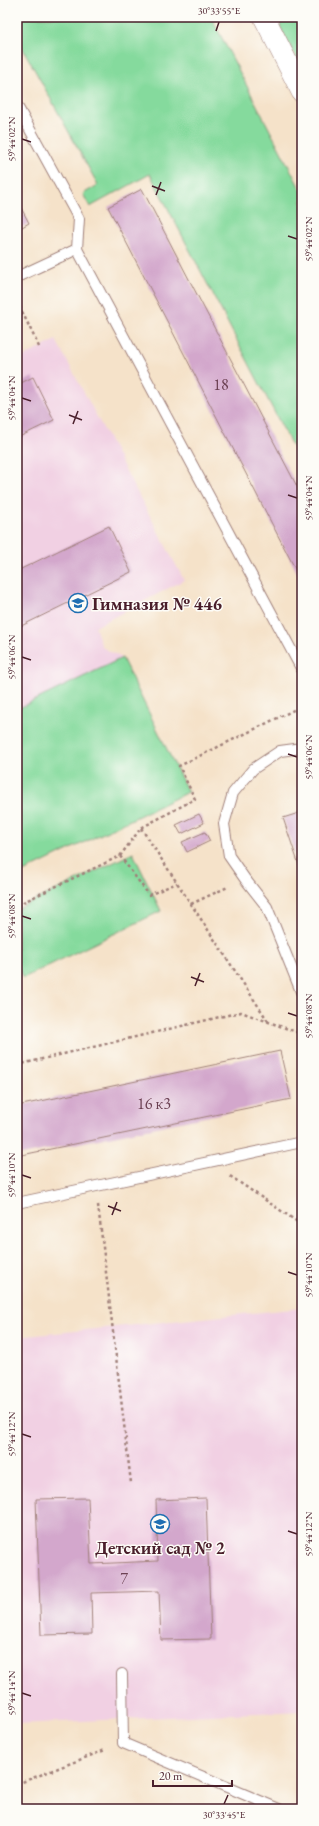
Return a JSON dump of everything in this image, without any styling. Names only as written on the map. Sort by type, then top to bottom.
[{"type":"street","points":[[264,17],[302,92]]},
{"type":"lane","points":[[17,106],[79,219],[77,249],[302,670]]},
{"type":"lane","points":[[17,277],[77,249]]},
{"type":"lane","points":[[302,748],[280,751],[253,769],[233,793],[224,824],[229,856],[244,879],[268,907],[302,994]]},
{"type":"lane","points":[[17,1203],[302,1142]]},
{"type":"lane","points":[[122,1674],[123,1743],[279,1809]]},
{"type":"path","points":[[17,301],[40,349]]},
{"type":"path","points":[[17,905],[120,856],[141,828],[195,799],[179,766],[302,706]]},
{"type":"path","points":[[141,828],[268,1023]]},
{"type":"path","points":[[120,856],[148,895],[177,883]]},
{"type":"path","points":[[191,904],[244,879]]},
{"type":"path","points":[[17,1065],[241,1012],[302,1034]]},
{"type":"path","points":[[209,1162],[302,1226]]},
{"type":"path","points":[[94,1186],[101,1225],[131,1484]]},
{"type":"path","points":[[17,1784],[123,1743]]},
{"type":"shaded area","name":"Гимназия № 446","points":[[56,340],[184,580],[95,627],[102,647],[122,658],[188,792],[17,875],[17,360]]},
{"type":"shaded area","name":"Детский сад № 2","points":[[302,1308],[302,1711],[17,1724],[17,1337]]},
{"type":"green space","points":[[17,17],[211,17],[302,192],[302,465],[150,174],[90,207],[83,194],[98,185],[22,47],[17,49]]},
{"type":"green space","points":[[275,17],[296,17],[302,30],[302,69]]},
{"type":"green space","points":[[122,658],[188,792],[17,875],[17,709]]},
{"type":"green space","points":[[133,853],[161,911],[23,978],[17,965],[17,909]]},
{"type":"building","points":[[142,189],[302,496],[302,582],[108,207]]},
{"type":"building","points":[[17,200],[29,223],[17,230]]},
{"type":"building","points":[[33,377],[54,420],[17,438],[17,385]]},
{"type":"building","points":[[109,526],[131,572],[17,628],[17,571]]},
{"type":"building","points":[[302,812],[302,874],[283,818]]},
{"type":"building","points":[[199,814],[204,823],[181,834],[176,825]]},
{"type":"building","points":[[205,832],[210,841],[187,852],[182,842]]},
{"type":"building","points":[[280,1051],[291,1099],[17,1156],[17,1106]]},
{"type":"building","points":[[88,1498],[91,1564],[158,1561],[156,1500],[206,1498],[211,1639],[161,1640],[159,1591],[91,1593],[92,1634],[41,1635],[36,1499]]},
{"type":"place","name":"Гимназия № 446","points":[[78,603]]},
{"type":"place","name":"Детский сад № 2","points":[[160,1524]]}]
